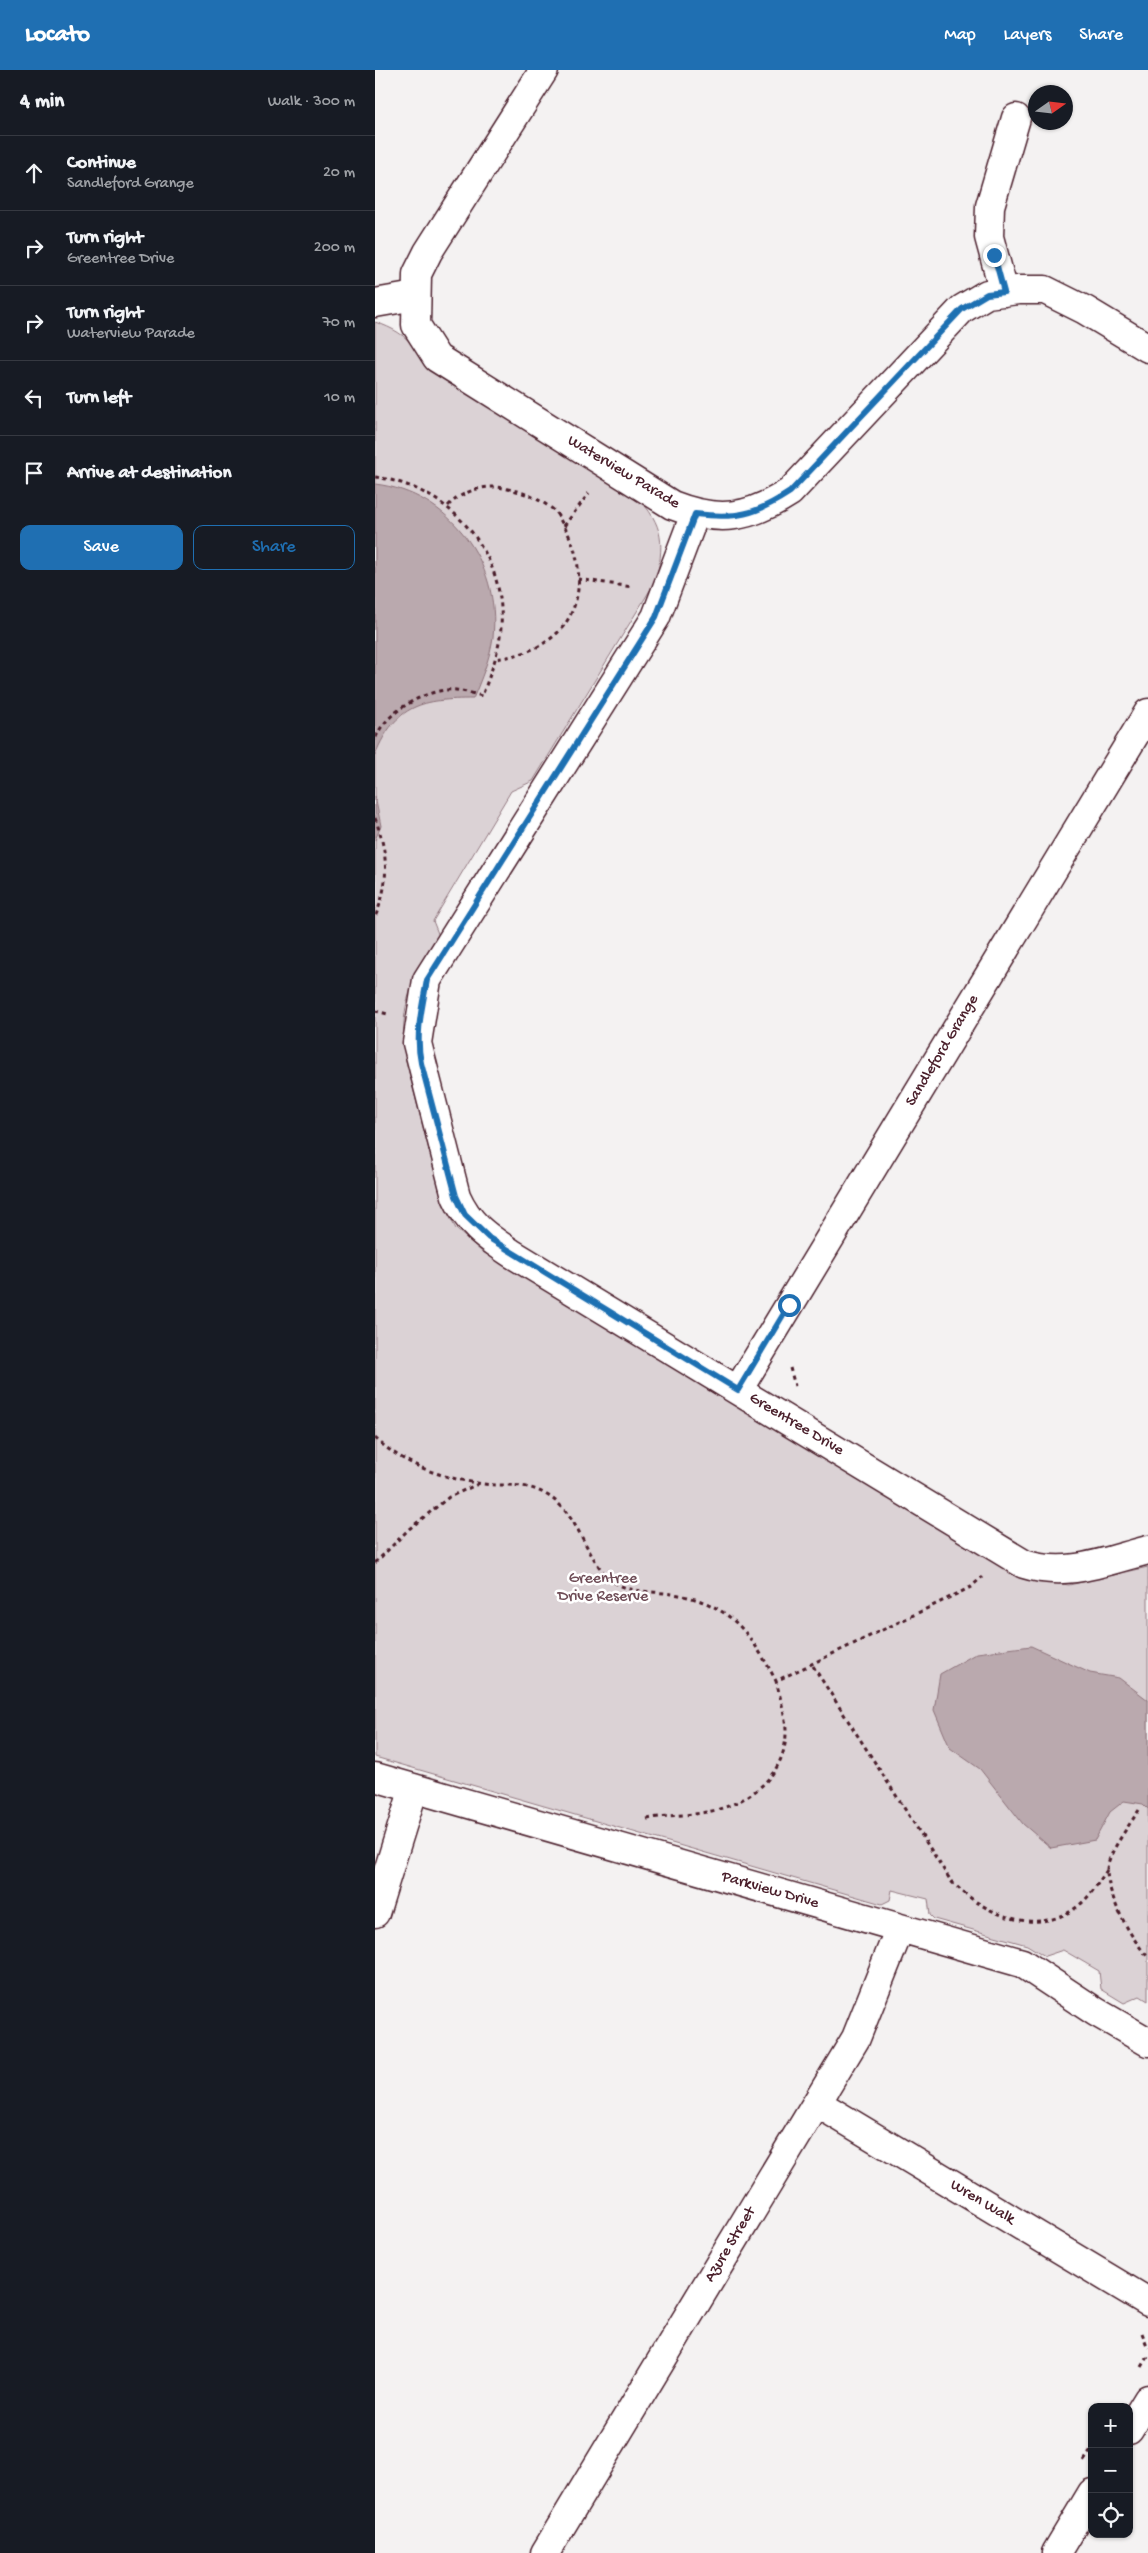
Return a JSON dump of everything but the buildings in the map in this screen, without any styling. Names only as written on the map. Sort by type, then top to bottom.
[{"type":"street","name":"Waterview Parade","points":[[545,70],[428,252],[417,274],[415,296],[416,325],[437,358],[672,505],[695,514],[723,517],[746,514],[771,505],[790,492],[962,309],[987,294],[1045,290],[1085,310],[1148,348]]},
{"type":"street","points":[[1004,292],[989,237],[990,206],[1016,118]]},
{"type":"street","points":[[375,303],[415,296]]},
{"type":"street","name":"Greentree Drive","points":[[695,514],[656,617],[427,980],[417,1043],[456,1196],[465,1215],[471,1222],[511,1253],[1024,1564],[1040,1569],[1061,1571],[1148,1550]]},
{"type":"street","name":"Sandleford Grange","points":[[738,1390],[1148,713]]},
{"type":"street","name":"Parkview Drive","points":[[375,1777],[1022,1963],[1096,2012],[1148,2042]]},
{"type":"street","points":[[375,1913],[414,1788]]},
{"type":"street","name":"Azure Street","points":[[545,2553],[856,2038],[901,1928]]},
{"type":"street","name":"Wren Walk","points":[[817,2103],[1148,2302]]},
{"type":"street","points":[[1133,2423],[1148,2399]]},
{"type":"street","points":[[1056,2553],[1088,2500]]},
{"type":"path","points":[[564,526],[610,466]]},
{"type":"path","points":[[375,477],[417,488],[448,506],[467,527],[484,550],[495,575],[501,618],[495,659],[482,696],[454,690],[422,696],[391,718],[377,733],[375,740]]},
{"type":"path","points":[[448,506],[457,496],[491,486],[523,491],[553,509],[572,538],[578,561],[579,579],[575,604],[565,624],[532,650],[515,657],[495,659]]},
{"type":"path","points":[[579,579],[637,588]]},
{"type":"path","points":[[375,818],[381,833],[387,866],[386,885],[375,917]]},
{"type":"path","points":[[375,1438],[392,1454],[413,1466],[479,1484],[511,1484],[547,1496],[565,1511],[593,1562],[621,1587],[693,1597],[714,1605],[740,1627],[760,1650],[776,1681],[784,1712],[786,1731],[784,1750],[761,1788],[741,1802],[717,1810],[644,1820]]},
{"type":"path","points":[[375,1563],[409,1529],[449,1497],[479,1484]]},
{"type":"path","points":[[776,1681],[813,1665],[971,1586],[985,1572]]},
{"type":"path","points":[[813,1665],[951,1881],[966,1897],[998,1915],[1017,1920],[1042,1920],[1059,1916],[1078,1907],[1093,1891],[1107,1870],[1115,1850],[1139,1810]]},
{"type":"path","points":[[1107,1870],[1115,1901],[1128,1929],[1148,1958]]},
{"type":"green space","name":"Greentree Drive Reserve","points":[[375,322],[398,333],[416,349],[637,497],[653,517],[660,536],[661,546],[655,582],[533,781],[511,791],[433,921],[439,936],[421,966],[410,993],[404,1022],[404,1038],[405,1057],[443,1204],[456,1229],[481,1251],[1023,1579],[1069,1585],[1148,1567],[1148,2001],[1140,1996],[1124,2003],[1101,1989],[1099,1971],[1063,1950],[1045,1956],[1027,1945],[934,1919],[930,1915],[928,1899],[892,1890],[890,1900],[882,1904],[375,1757]]},
{"type":"shaded area","points":[[375,484],[402,490],[426,501],[447,517],[465,536],[479,558],[488,583],[493,610],[493,637],[485,669],[473,699],[455,699],[426,703],[413,708],[392,725],[375,755]]},
{"type":"shaded area","points":[[375,796],[381,826],[375,840]]},
{"type":"shaded area","points":[[1031,1646],[1090,1673],[1119,1678],[1148,1700],[1148,1809],[1143,1804],[1124,1801],[1110,1812],[1095,1840],[1051,1848],[1023,1824],[980,1769],[950,1748],[934,1710],[940,1674],[977,1653]]},
{"type":"route","points":[[789,1305],[738,1390],[511,1253],[477,1228],[465,1215],[456,1196],[421,1063],[417,1043],[427,980],[656,617],[676,558],[695,514],[723,517],[746,514],[771,505],[790,492],[962,309],[987,294],[1004,292],[994,255]]}]
